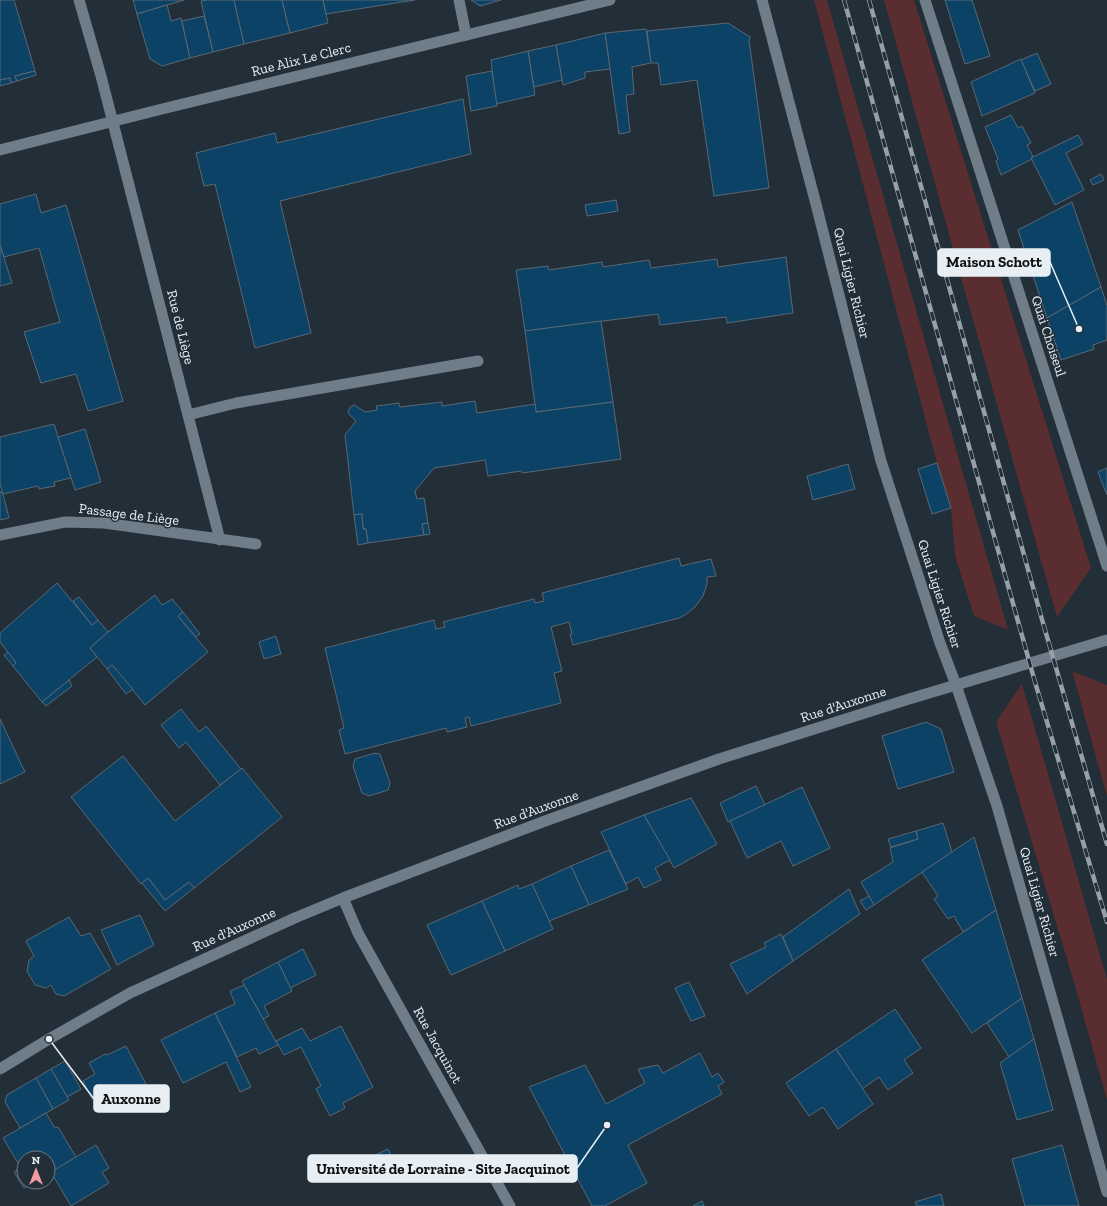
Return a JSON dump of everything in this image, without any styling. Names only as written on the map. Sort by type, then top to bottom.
[{"type":"street","name":"Rue de Liège","points":[[79,0],[101,76],[220,540]]},
{"type":"street","points":[[459,0],[466,35]]},
{"type":"street","name":"Rue Alix Le Clerc","points":[[0,150],[610,0]]},
{"type":"street","name":"Quai Ligier Richier","points":[[762,0],[816,204],[880,461],[940,643],[956,685],[997,806],[1107,1192]]},
{"type":"street","name":"Quai Choiseul","points":[[925,0],[1107,566]]},
{"type":"street","points":[[188,415],[223,408],[236,403],[478,361]]},
{"type":"street","name":"Passage de Liège","points":[[0,535],[65,522],[82,522],[104,523],[256,544]]},
{"type":"street","name":"Rue d'Auxonne","points":[[0,1069],[130,993],[297,917],[343,898],[545,821],[719,759],[956,685],[1107,640]]},
{"type":"street","name":"Rue Jacquinot","points":[[343,898],[358,933],[510,1206]]},
{"type":"shaded area","points":[[814,0],[827,0],[1008,630],[974,616],[955,556],[951,508],[937,463]]},
{"type":"shaded area","points":[[884,0],[914,0],[1091,568],[1057,617],[962,281]]},
{"type":"shaded area","points":[[1072,671],[1107,685],[1107,796]]},
{"type":"shaded area","points":[[1022,684],[1107,979],[1107,1100],[1075,986],[996,722]]},
{"type":"building","points":[[0,0],[14,0],[35,71],[15,76],[17,81],[11,83],[10,78],[0,80]]},
{"type":"building","points":[[133,0],[184,0],[137,14]]},
{"type":"building","points":[[234,0],[244,44],[213,52],[201,1]]},
{"type":"building","points":[[234,0],[282,0],[290,33],[244,44]]},
{"type":"building","points":[[282,0],[323,0],[328,23],[290,33]]},
{"type":"building","points":[[323,0],[415,0],[326,14]]},
{"type":"building","points":[[471,0],[501,0],[480,6]]},
{"type":"building","points":[[945,0],[972,0],[990,56],[965,64]]},
{"type":"building","points":[[167,5],[171,21],[181,18],[190,58],[162,66],[150,59],[137,14]]},
{"type":"building","points":[[204,16],[213,52],[190,58],[182,21]]},
{"type":"building","points":[[728,23],[750,37],[749,40],[769,188],[714,196],[697,80],[661,85],[658,63],[651,63],[647,31]]},
{"type":"building","points":[[646,29],[651,63],[632,67],[634,94],[626,95],[630,132],[619,134],[605,33]]},
{"type":"building","points":[[605,33],[610,69],[585,72],[585,78],[563,85],[556,45]]},
{"type":"building","points":[[556,45],[562,80],[534,87],[528,51]]},
{"type":"building","points":[[528,51],[535,95],[496,104],[491,60]]},
{"type":"building","points":[[1037,53],[1051,84],[1035,91],[1021,60]]},
{"type":"building","points":[[1021,59],[1035,93],[982,116],[971,82]]},
{"type":"building","points":[[35,71],[36,75],[17,81],[15,76]]},
{"type":"building","points":[[492,71],[497,106],[471,111],[466,76]]},
{"type":"building","points":[[10,78],[11,83],[0,86],[0,80]]},
{"type":"building","points":[[463,99],[471,154],[280,201],[311,333],[255,348],[215,184],[204,186],[196,153],[275,133],[277,143]]},
{"type":"building","points":[[1011,115],[1018,128],[1022,126],[1031,143],[1027,145],[1033,157],[1031,158],[1032,159],[1001,175],[996,161],[998,159],[985,127]]},
{"type":"building","points":[[1078,135],[1083,144],[1066,153],[1084,190],[1055,205],[1031,158]]},
{"type":"building","points":[[1101,174],[1104,180],[1093,185],[1090,180]]},
{"type":"building","points":[[36,194],[41,213],[66,205],[123,401],[88,411],[76,374],[41,383],[24,332],[60,322],[39,248],[4,257],[0,245],[0,204]]},
{"type":"building","points":[[616,200],[618,211],[587,216],[585,205]]},
{"type":"building","points":[[1072,202],[1101,287],[1047,318],[1018,230]]},
{"type":"building","points":[[0,245],[12,283],[0,286]]},
{"type":"building","points":[[786,257],[793,313],[727,323],[726,317],[660,325],[658,314],[525,331],[516,270],[548,266],[549,270],[602,262],[603,267],[649,260],[651,268],[717,259],[718,267]]},
{"type":"building","points":[[1101,287],[1107,306],[1107,340],[1093,345],[1094,349],[1061,360],[1047,318]]},
{"type":"building","points":[[601,321],[613,402],[536,412],[525,331]]},
{"type":"building","points":[[475,401],[477,413],[535,404],[536,412],[613,402],[621,459],[522,473],[521,471],[488,476],[485,460],[434,468],[415,491],[417,499],[424,498],[428,523],[422,524],[424,535],[368,543],[366,529],[363,529],[362,514],[354,515],[345,435],[356,421],[348,412],[350,407],[354,405],[365,412],[377,410],[376,406],[399,403],[400,407],[442,402],[442,406]]},
{"type":"building","points":[[54,424],[71,478],[54,482],[55,486],[39,489],[38,486],[3,494],[0,484],[0,437]]},
{"type":"building","points":[[85,429],[101,482],[75,490],[58,437]]},
{"type":"building","points":[[937,463],[951,508],[932,514],[918,469]]},
{"type":"building","points":[[848,464],[855,489],[813,500],[807,476]]},
{"type":"building","points":[[1107,468],[1107,495],[1098,472]]},
{"type":"building","points":[[0,492],[3,494],[9,518],[0,520]]},
{"type":"building","points":[[362,514],[363,529],[366,529],[368,543],[358,545],[354,515]]},
{"type":"building","points":[[428,523],[430,534],[424,535],[422,524]]},
{"type":"building","points":[[679,558],[681,566],[711,559],[716,576],[707,577],[707,584],[703,596],[695,607],[685,615],[679,618],[573,645],[569,622],[551,627],[562,671],[554,673],[561,703],[471,726],[469,717],[465,718],[467,727],[447,732],[446,728],[345,754],[339,730],[344,728],[325,648],[434,620],[436,629],[445,627],[443,622],[534,599],[535,603],[544,601],[542,593]]},
{"type":"building","points":[[57,583],[92,625],[98,620],[108,632],[90,648],[97,657],[42,702],[13,666],[16,663],[0,642],[0,633]]},
{"type":"building","points":[[155,595],[162,605],[172,599],[183,612],[178,616],[208,652],[145,705],[112,665],[107,669],[90,648]]},
{"type":"building","points":[[79,597],[98,620],[92,625],[73,601]]},
{"type":"building","points":[[183,612],[200,634],[196,637],[178,616]]},
{"type":"building","points":[[276,636],[281,654],[264,659],[259,642]]},
{"type":"building","points":[[8,652],[16,663],[13,666],[4,655]]},
{"type":"building","points":[[112,665],[133,689],[126,694],[107,669]]},
{"type":"building","points":[[69,680],[72,686],[46,706],[42,702]]},
{"type":"building","points":[[181,709],[199,732],[206,726],[241,769],[220,785],[186,742],[179,748],[161,725]]},
{"type":"building","points":[[0,719],[25,772],[0,784]]},
{"type":"building","points":[[926,722],[941,729],[954,772],[898,789],[882,736]]},
{"type":"building","points":[[375,753],[380,754],[390,783],[388,790],[369,796],[362,793],[353,766],[355,759]]},
{"type":"building","points":[[123,756],[175,821],[242,768],[282,817],[194,888],[189,882],[165,900],[148,878],[141,884],[71,797]]},
{"type":"building","points":[[756,786],[765,805],[728,822],[720,803]]},
{"type":"building","points":[[802,787],[830,848],[793,866],[781,841],[747,858],[730,821]]},
{"type":"building","points":[[691,798],[717,844],[674,868],[644,815]]},
{"type":"building","points":[[644,815],[670,860],[655,868],[661,880],[644,888],[638,877],[626,884],[601,832]]},
{"type":"building","points":[[943,823],[952,852],[874,905],[861,882],[893,862],[890,848],[918,839],[916,831]]},
{"type":"building","points":[[916,831],[918,839],[891,847],[888,839]]},
{"type":"building","points":[[974,837],[996,910],[963,932],[954,916],[948,919],[934,899],[938,896],[922,872]]},
{"type":"building","points":[[609,850],[628,889],[589,905],[571,866]]},
{"type":"building","points":[[571,866],[589,905],[549,921],[532,884]]},
{"type":"building","points":[[148,878],[165,900],[189,882],[194,888],[165,911],[142,883]]},
{"type":"building","points":[[532,884],[553,929],[505,951],[482,901],[518,885],[519,889]]},
{"type":"building","points":[[849,889],[860,914],[793,961],[783,937]]},
{"type":"building","points":[[869,896],[874,905],[866,910],[860,901]]},
{"type":"building","points":[[482,901],[505,951],[451,975],[427,925]]},
{"type":"building","points":[[996,910],[1022,998],[972,1033],[922,960]]},
{"type":"building","points":[[140,915],[154,945],[117,965],[101,930]]},
{"type":"building","points":[[69,917],[81,936],[90,933],[111,969],[64,996],[56,994],[51,985],[46,988],[35,985],[27,971],[29,960],[34,956],[26,941]]},
{"type":"building","points":[[781,934],[793,961],[747,994],[730,964],[766,947],[764,943]]},
{"type":"building","points":[[303,949],[316,975],[290,988],[278,962]]},
{"type":"building","points":[[278,962],[292,991],[264,1006],[269,1016],[263,1019],[242,981]]},
{"type":"building","points":[[689,982],[705,1016],[691,1021],[675,988]]},
{"type":"building","points":[[244,985],[278,1045],[259,1054],[256,1048],[237,1057],[215,1013],[235,1004],[230,991]]},
{"type":"building","points":[[1022,998],[1034,1039],[1009,1057],[987,1023]]},
{"type":"building","points":[[895,1009],[921,1048],[904,1060],[913,1073],[888,1090],[879,1077],[862,1089],[836,1049]]},
{"type":"building","points":[[215,1013],[251,1087],[240,1092],[226,1062],[183,1083],[161,1040]]},
{"type":"building","points":[[341,1026],[373,1087],[343,1103],[345,1108],[330,1116],[316,1089],[321,1086],[301,1047],[284,1055],[276,1041],[302,1028],[310,1041]]},
{"type":"building","points":[[1034,1039],[1053,1110],[1017,1120],[1000,1063]]},
{"type":"building","points":[[126,1046],[148,1088],[131,1097],[134,1101],[115,1111],[106,1092],[92,1099],[83,1081],[95,1074],[89,1063],[105,1054],[107,1055]]},
{"type":"building","points":[[836,1049],[873,1104],[838,1129],[823,1107],[809,1116],[786,1083]]},
{"type":"building","points":[[700,1053],[712,1077],[718,1073],[724,1082],[718,1086],[722,1094],[628,1145],[647,1183],[605,1206],[592,1206],[529,1087],[585,1065],[606,1104],[645,1083],[638,1069],[658,1065],[663,1073]]},
{"type":"building","points":[[65,1061],[81,1089],[67,1097],[51,1069]]},
{"type":"building","points":[[51,1069],[69,1100],[53,1109],[36,1078]]},
{"type":"building","points":[[36,1078],[53,1109],[20,1128],[5,1102],[7,1095]]},
{"type":"building","points":[[46,1113],[55,1128],[58,1127],[76,1157],[56,1170],[56,1150],[16,1150],[16,1160],[3,1138]]},
{"type":"building","points":[[96,1145],[109,1168],[102,1172],[109,1183],[71,1206],[56,1180],[56,1169]]},
{"type":"building","points":[[1062,1145],[1079,1206],[1025,1206],[1012,1159]]},
{"type":"building","points":[[388,1149],[394,1162],[360,1178],[354,1165]]},
{"type":"building","points":[[941,1194],[944,1206],[917,1206],[915,1202]]},
{"type":"building","points":[[702,1201],[704,1206],[693,1206]]},
{"type":"railway","points":[[844,0],[1035,682],[1107,922]]},
{"type":"railway","points":[[869,0],[1041,616],[1107,844]]},
{"type":"place","name":"Maison Schott","points":[[1079,329]]},
{"type":"place","name":"Auxonne","points":[[49,1039]]},
{"type":"place","name":"Université de Lorraine - Site Jacquinot","points":[[607,1125]]}]
